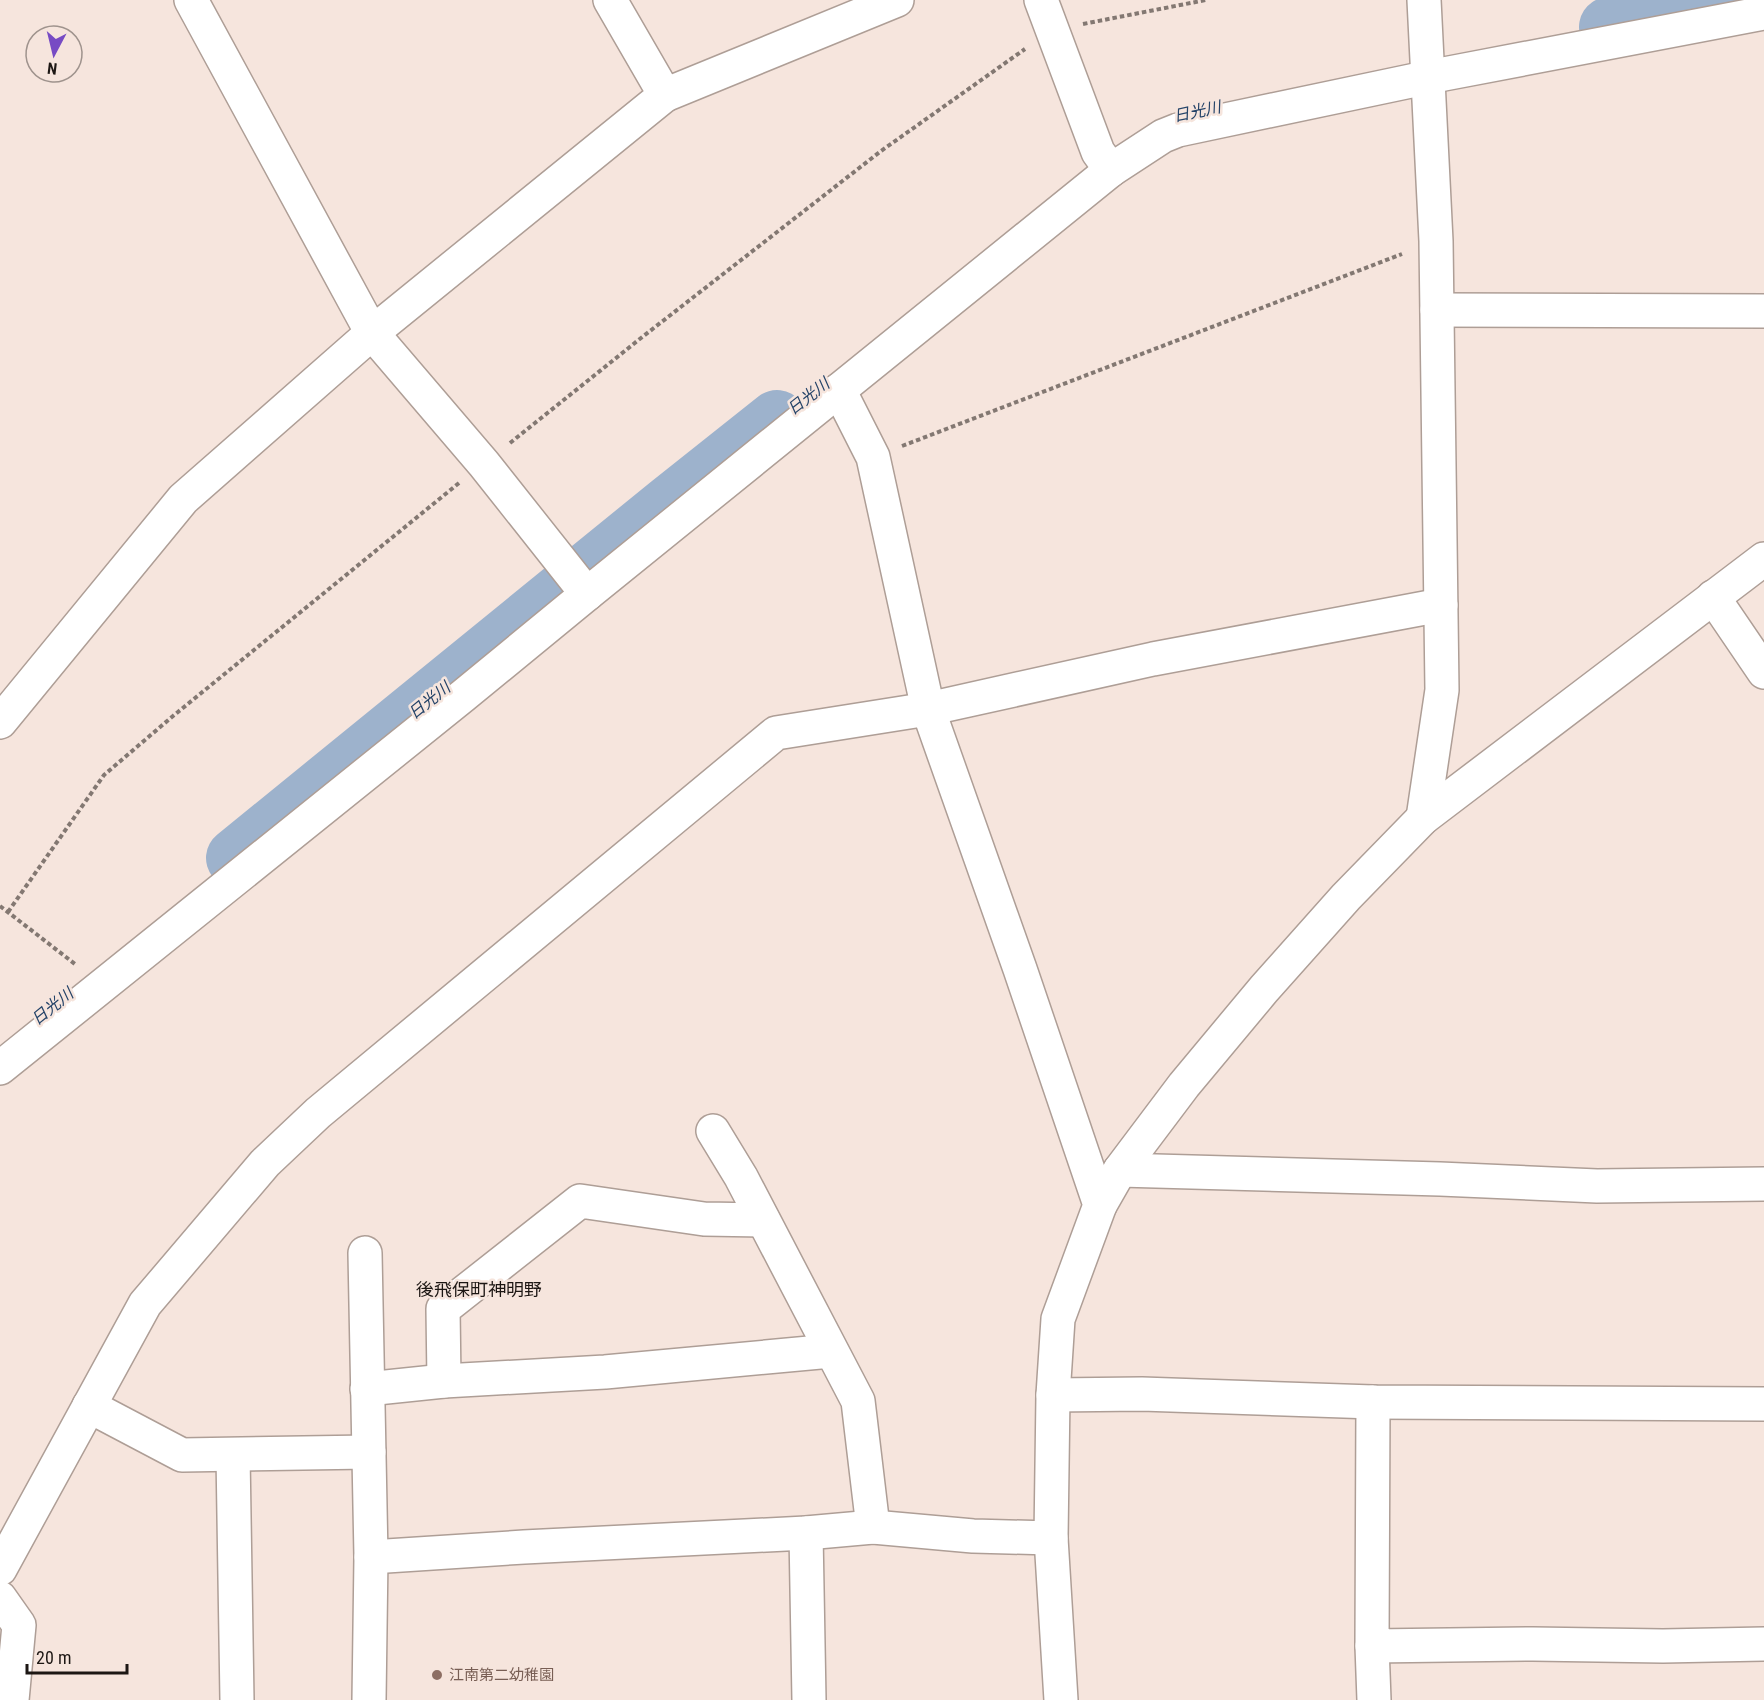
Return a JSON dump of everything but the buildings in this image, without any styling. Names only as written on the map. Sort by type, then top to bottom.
[{"type":"street","points":[[191,0],[372,333],[484,464],[581,585]]},
{"type":"street","points":[[610,0],[665,95]]},
{"type":"street","points":[[0,722],[183,499],[372,333],[665,95],[897,0]]},
{"type":"street","points":[[1041,0],[1105,162]]},
{"type":"street","points":[[1423,818],[1442,690],[1436,241],[1424,0]]},
{"type":"street","points":[[0,1068],[464,695],[581,585],[839,390],[1105,162],[1178,130],[1428,68],[1764,13]]},
{"type":"street","points":[[1437,310],[1764,311]]},
{"type":"street","points":[[839,390],[873,457],[928,709],[1100,1205]]},
{"type":"street","points":[[1061,1700],[1051,1538],[1053,1395],[1058,1319],[1100,1205],[1120,1170],[1185,1085],[1264,989],[1346,897],[1423,818],[1764,559]]},
{"type":"street","points":[[1713,597],[1764,672]]},
{"type":"street","points":[[0,1569],[145,1304],[265,1163],[318,1113],[776,733],[928,709],[1153,659],[1441,605]]},
{"type":"street","points":[[713,1131],[741,1177],[858,1401],[873,1527]]},
{"type":"street","points":[[1120,1170],[1597,1186],[1764,1184]]},
{"type":"street","points":[[444,1381],[443,1309],[580,1201],[704,1219],[763,1220]]},
{"type":"street","points":[[365,1253],[371,1557],[369,1700]]},
{"type":"street","points":[[367,1389],[831,1351]]},
{"type":"street","points":[[1053,1395],[1142,1394],[1373,1402],[1764,1404]]},
{"type":"street","points":[[1373,1402],[1372,1646],[1374,1700]]},
{"type":"street","points":[[89,1406],[182,1455],[369,1452]]},
{"type":"street","points":[[233,1455],[237,1700]]},
{"type":"street","points":[[371,1557],[524,1546],[806,1533],[873,1527],[973,1536],[1051,1538]]},
{"type":"street","points":[[806,1533],[809,1700]]},
{"type":"street","points":[[0,1598],[19,1625],[12,1700]]},
{"type":"street","points":[[1372,1646],[1764,1644]]},
{"type":"path","points":[[8,912],[104,775],[172,716],[484,464],[871,158],[1051,30],[1206,0]]},
{"type":"path","points":[[873,457],[1436,241]]},
{"type":"path","points":[[0,906],[77,965]]},
{"type":"waterway","name":"日光川","points":[[1609,27],[1739,0]]},
{"type":"waterway","name":"日光川","points":[[236,858],[777,420]]},
{"type":"place","name":"江南第二幼稚園","points":[[437,1675]]},
{"type":"district","name":"後飛保町神明野","points":[[479,1290]]}]
